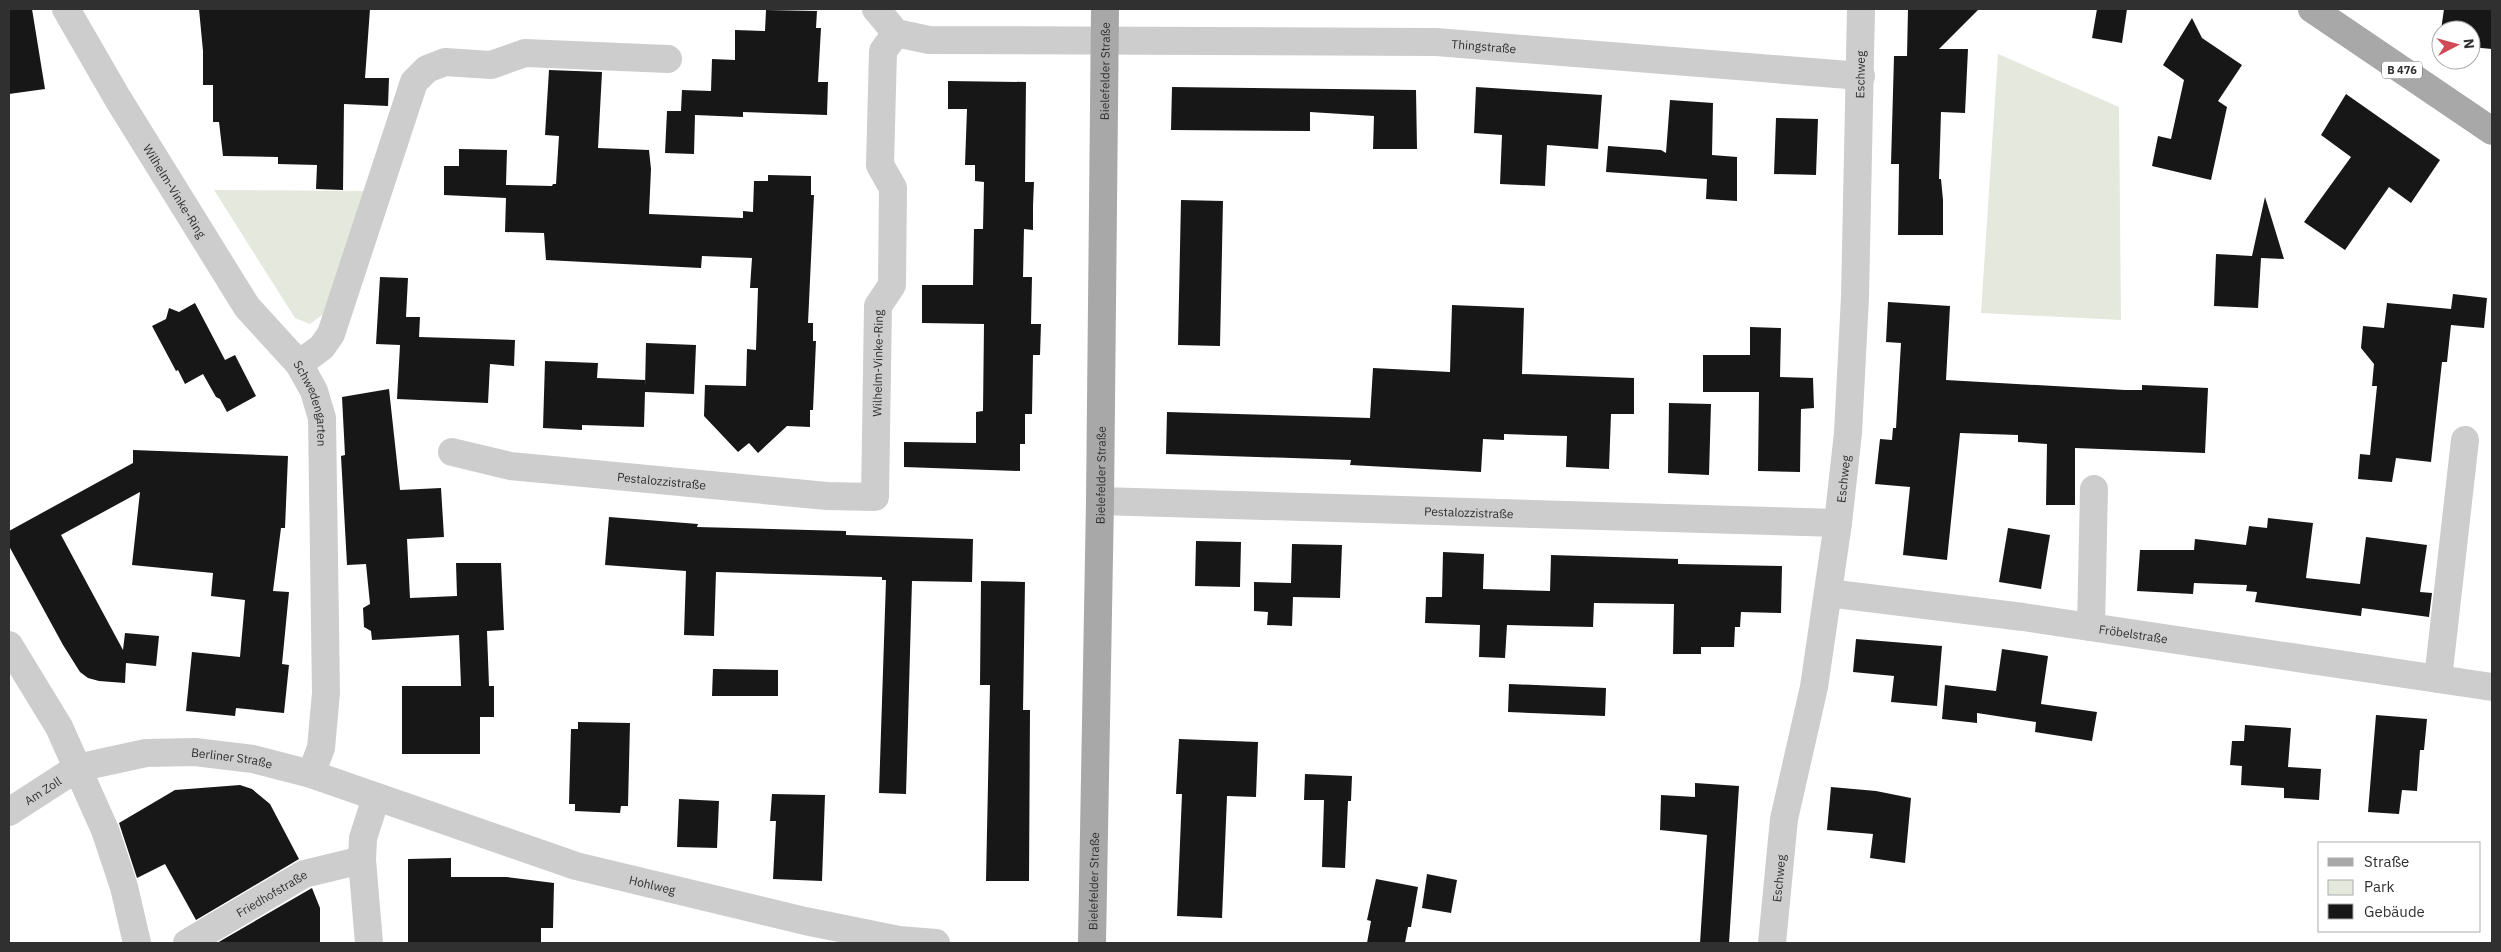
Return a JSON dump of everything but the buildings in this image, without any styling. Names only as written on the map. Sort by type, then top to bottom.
[{"type":"main road","name":"Bielefelder Straße","points":[[1092,943],[1100,501],[1105,9]]},
{"type":"main road","name":"B 476","points":[[2312,9],[2492,131]]},
{"type":"street","name":"Wilhelm-Vinke-Ring","points":[[66,9],[118,99],[246,307],[300,364]]},
{"type":"street","points":[[876,9],[896,33],[929,40],[1105,41]]},
{"type":"street","name":"Eschweg","points":[[1772,943],[1784,819],[1814,687],[1838,523],[1848,433],[1861,76],[1861,9]]},
{"type":"street","name":"Wilhelm-Vinke-Ring","points":[[875,497],[878,306],[892,285],[893,188],[880,165],[882,51],[896,33]]},
{"type":"street","name":"Thingstraße","points":[[1105,41],[1436,42],[1861,76]]},
{"type":"street","name":"Schwedengarten","points":[[311,774],[321,748],[326,693],[325,491],[322,418],[314,391],[300,364],[322,347],[331,334],[414,82],[427,69],[445,62],[491,65],[525,53],[668,59]]},
{"type":"street","points":[[2438,679],[2464,440]]},
{"type":"street","name":"Pestalozzistraße","points":[[452,452],[510,466],[827,496],[875,497]]},
{"type":"street","points":[[2091,627],[2094,489]]},
{"type":"street","name":"Pestalozzistraße","points":[[1100,501],[1838,523]]},
{"type":"street","name":"Fröbelstraße","points":[[1828,593],[2091,627],[2492,687]]},
{"type":"street","points":[[9,645],[59,727],[105,830],[124,887],[137,943]]},
{"type":"street","name":"Berliner Straße","points":[[77,768],[146,753],[195,752],[253,759],[311,774],[376,798]]},
{"type":"street","name":"Am Zoll","points":[[9,812],[77,768]]},
{"type":"street","points":[[369,943],[362,860],[363,838],[376,798]]},
{"type":"street","name":"Hohlweg","points":[[376,798],[576,866],[805,921],[899,940],[936,943]]},
{"type":"street","name":"Friedhofstraße","points":[[188,943],[304,874],[362,860]]},
{"type":"green space","points":[[1998,54],[2119,107],[2121,320],[1981,313]]},
{"type":"green space","points":[[214,190],[366,191],[325,313],[310,324],[295,318]]}]
